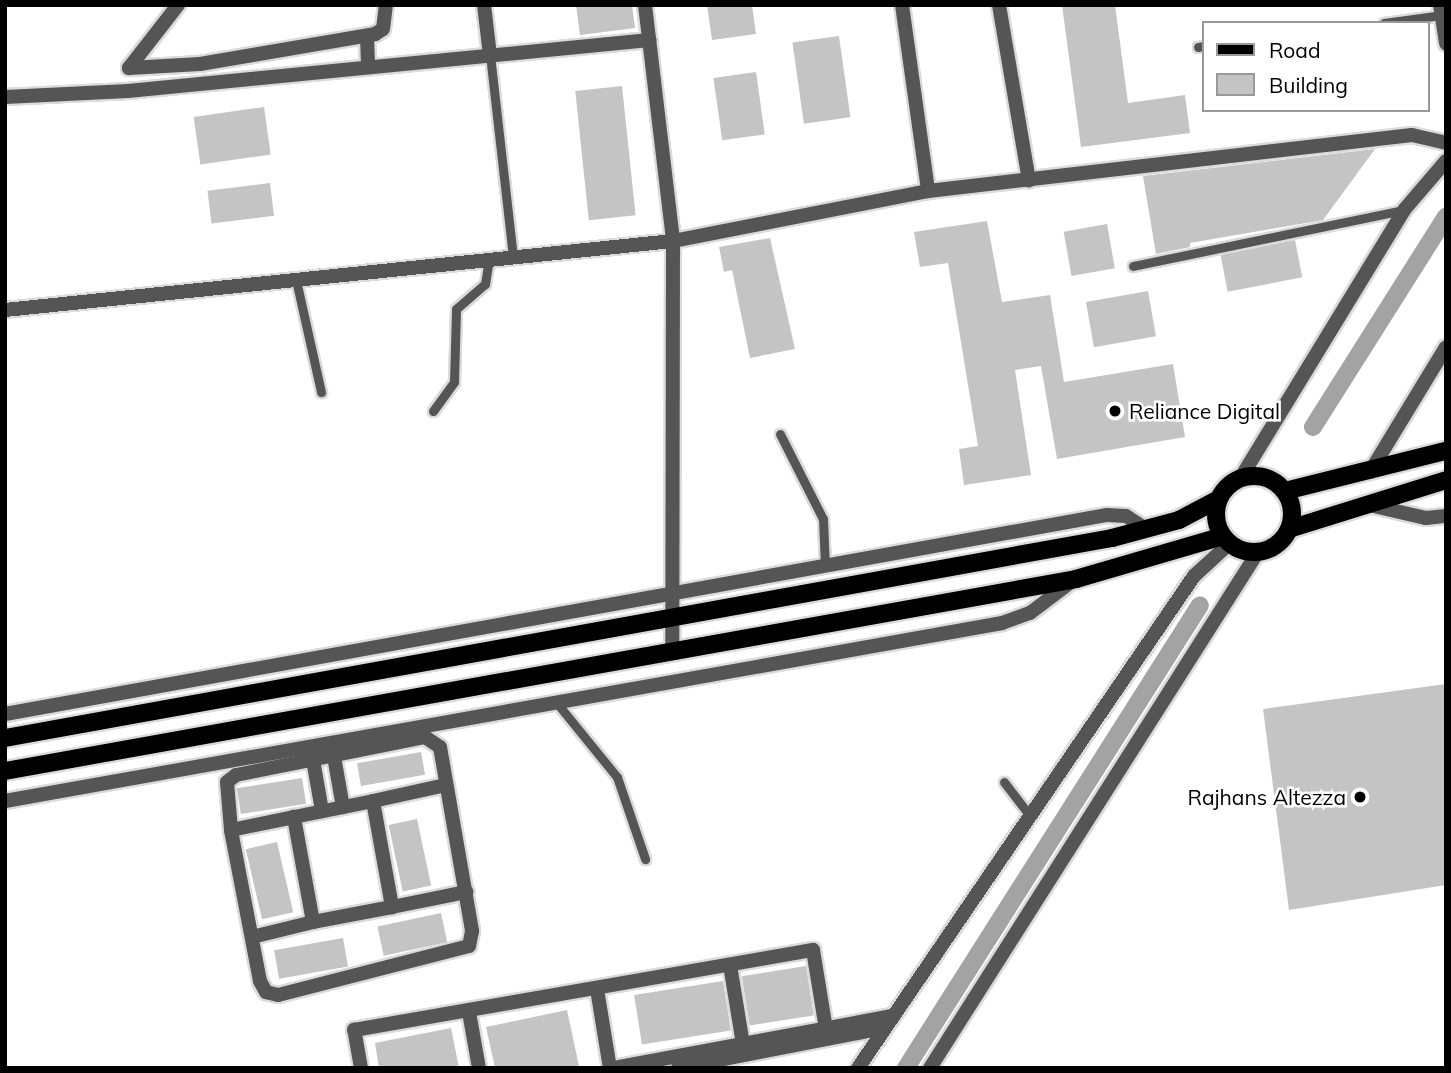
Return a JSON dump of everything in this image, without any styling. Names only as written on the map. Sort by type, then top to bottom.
[{"type":"main road","points":[[1285,491],[1446,451]]},
{"type":"main road","points":[[5,738],[671,621],[1146,529],[1179,520],[1219,499],[1240,479],[1260,477],[1285,491],[1292,510],[1289,530]]},
{"type":"main road","points":[[5,771],[1076,579],[1227,540],[1258,552],[1276,545],[1289,530],[1446,480]]},
{"type":"main road","points":[[1219,499],[1216,518],[1227,540]]},
{"type":"street","points":[[178,5],[129,68],[200,64],[367,36],[383,29],[386,5]]},
{"type":"street","points":[[484,5],[490,55]]},
{"type":"street","points":[[645,5],[673,241],[672,652]]},
{"type":"street","points":[[902,5],[928,191]]},
{"type":"street","points":[[999,5],[1029,180]]},
{"type":"street","points":[[1441,10],[1446,44]]},
{"type":"street","points":[[367,36],[368,67]]},
{"type":"street","points":[[5,97],[128,91],[650,40]]},
{"type":"street","points":[[5,310],[673,241],[928,191],[1412,135],[1446,143]]},
{"type":"street","points":[[1240,479],[1404,210],[1446,161]]},
{"type":"street","points":[[1370,472],[1446,347]]},
{"type":"street","points":[[1364,504],[1426,519],[1446,516]]},
{"type":"street","points":[[5,714],[1107,515],[1126,516],[1146,529]]},
{"type":"street","points":[[858,1068],[1194,576],[1227,540]]},
{"type":"street","points":[[930,1068],[1258,552]]},
{"type":"street","points":[[5,802],[1002,623],[1030,613],[1076,579]]},
{"type":"street","points":[[425,737],[440,747],[472,931],[469,946],[458,953],[278,995],[266,992],[260,981],[231,830],[227,782],[236,775],[313,762],[425,737]]},
{"type":"street","points":[[331,742],[343,807]]},
{"type":"street","points":[[310,746],[322,811]]},
{"type":"street","points":[[231,830],[446,785]]},
{"type":"street","points":[[373,801],[392,906]]},
{"type":"street","points":[[294,817],[313,922]]},
{"type":"street","points":[[252,937],[313,922],[466,892]]},
{"type":"street","points":[[361,1068],[354,1030],[813,950],[834,1031]]},
{"type":"street","points":[[730,965],[743,1044]]},
{"type":"street","points":[[597,989],[612,1068],[743,1044],[888,1022]]},
{"type":"street","points":[[469,1012],[479,1068]]},
{"type":"street","points":[[678,1068],[834,1031]]},
{"type":"lane","points":[[1393,21],[1441,10]]},
{"type":"lane","points":[[490,55],[513,258]]},
{"type":"lane","points":[[1133,266],[1404,210]]},
{"type":"lane","points":[[433,411],[454,382],[456,309],[485,284],[489,260]]},
{"type":"lane","points":[[296,280],[321,392]]},
{"type":"lane","points":[[780,435],[824,519],[825,566]]},
{"type":"lane","points":[[556,702],[617,777],[645,859]]},
{"type":"lane","points":[[1004,782],[1031,817]]},
{"type":"building","points":[[576,5],[632,5],[635,28],[580,35]]},
{"type":"building","points":[[707,5],[752,5],[756,34],[712,40]]},
{"type":"building","points":[[1062,5],[1115,5],[1128,103],[1185,95],[1190,133],[1081,147]]},
{"type":"building","points":[[839,36],[850,117],[804,124],[792,43]]},
{"type":"building","points":[[756,72],[765,134],[722,140],[713,78]]},
{"type":"building","points":[[622,86],[636,215],[589,220],[575,91]]},
{"type":"building","points":[[264,107],[271,155],[200,164],[194,117]]},
{"type":"building","points":[[1375,149],[1323,220],[1190,243],[1190,247],[1156,254],[1143,176]]},
{"type":"building","points":[[270,183],[274,216],[211,223],[207,191]]},
{"type":"building","points":[[987,221],[1002,302],[1050,295],[1064,382],[1173,364],[1185,437],[1057,459],[1041,366],[1015,370],[1031,475],[964,485],[959,449],[978,446],[948,263],[920,267],[914,232]]},
{"type":"building","points":[[1107,224],[1115,268],[1071,276],[1064,232]]},
{"type":"building","points":[[770,238],[795,349],[750,358],[732,270],[724,272],[719,247]]},
{"type":"building","points":[[1295,240],[1302,277],[1228,292],[1220,255]]},
{"type":"building","points":[[1148,291],[1156,336],[1094,347],[1086,302]]},
{"type":"building","name":"Rajhans Altezza","points":[[1446,684],[1446,885],[1289,910],[1263,709]]},
{"type":"building","points":[[421,752],[425,775],[361,786],[357,763]]},
{"type":"building","points":[[302,778],[306,804],[241,814],[237,788]]},
{"type":"building","points":[[417,819],[431,886],[403,892],[389,825]]},
{"type":"building","points":[[277,842],[293,912],[262,919],[246,849]]},
{"type":"building","points":[[441,913],[447,942],[384,956],[377,927]]},
{"type":"building","points":[[343,938],[348,967],[279,979],[274,950]]},
{"type":"building","points":[[806,966],[814,1015],[750,1026],[742,976]]},
{"type":"building","points":[[723,981],[731,1030],[642,1044],[634,995]]},
{"type":"building","points":[[567,1010],[579,1066],[495,1068],[486,1027]]},
{"type":"building","points":[[451,1028],[459,1068],[379,1068],[375,1043]]},
{"type":"waterway","points":[[1313,427],[1446,217]]},
{"type":"waterway","points":[[906,1068],[1200,605]]},
{"type":"place","name":"Reliance Digital","points":[[1115,411]]},
{"type":"place","name":"Rajhans Altezza","points":[[1360,797]]}]
